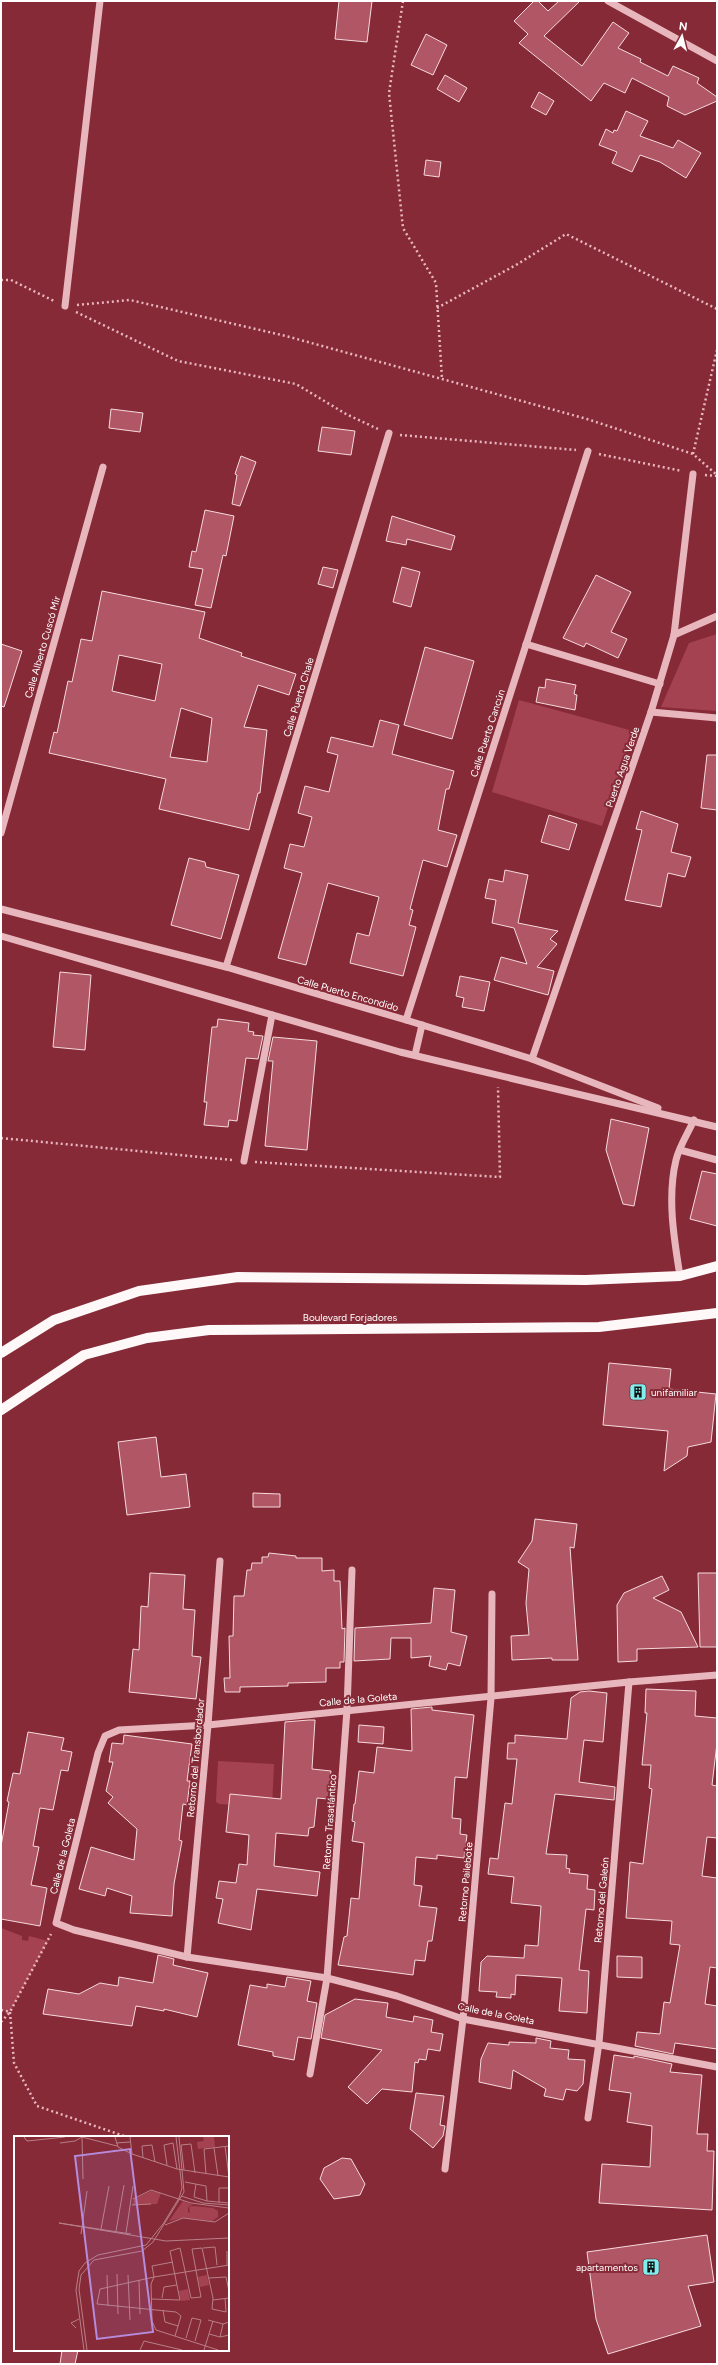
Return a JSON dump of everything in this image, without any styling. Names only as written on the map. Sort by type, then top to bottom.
[{"type":"main road","points":[[1,1352],[54,1320],[139,1291],[238,1277],[586,1280],[680,1276],[717,1266]]},
{"type":"main road","name":"Boulevard Forjadores","points":[[1,1410],[84,1355],[147,1338],[209,1330],[599,1327],[717,1313]]},
{"type":"street","points":[[65,306],[100,1]]},
{"type":"street","points":[[608,1],[717,61]]},
{"type":"street","name":"Calle Puerto Chale","points":[[226,967],[389,434]]},
{"type":"street","name":"Calle Puerto Cancún","points":[[406,1020],[588,452]]},
{"type":"street","name":"Calle Alberto Cuscó Mir","points":[[1,833],[103,467]]},
{"type":"street","name":"Puerto Agua Verde","points":[[532,1059],[651,712],[674,635],[693,474]]},
{"type":"street","points":[[674,635],[717,616]]},
{"type":"street","points":[[526,644],[660,684]]},
{"type":"street","points":[[651,712],[717,718]]},
{"type":"street","name":"Calle Puerto Encondido","points":[[1,909],[226,967],[406,1020],[532,1059],[683,1117]]},
{"type":"street","name":"Calle Puerto Encondido","points":[[1,936],[414,1055],[498,1076],[683,1117],[717,1127]]},
{"type":"street","points":[[244,1161],[272,1015]]},
{"type":"street","points":[[414,1055],[422,1025]]},
{"type":"street","points":[[680,1276],[674,1237],[672,1201],[676,1159],[694,1120]]},
{"type":"street","points":[[680,1150],[717,1160]]},
{"type":"street","name":"Retorno del Transbordador","points":[[187,1957],[208,1725],[220,1561]]},
{"type":"street","name":"Retorno Trasatlántico","points":[[310,2074],[327,1978],[347,1710],[352,1570]]},
{"type":"street","name":"Retorno Pailebote","points":[[445,2169],[463,2019],[491,1698],[492,1594]]},
{"type":"street","name":"Calle de la Goleta","points":[[717,1675],[630,1682],[491,1698],[347,1710],[208,1725],[119,1730],[105,1736],[98,1754],[56,1923],[74,1930],[187,1957],[327,1978],[397,1996],[463,2019],[599,2043],[717,2067]]},
{"type":"street","name":"Retorno del Galeón","points":[[588,2118],[599,2043],[630,1682]]},
{"type":"path","points":[[403,1],[389,93],[403,228],[436,283],[442,379]]},
{"type":"path","points":[[437,308],[516,265],[566,234],[717,309]]},
{"type":"path","points":[[1,280],[11,280],[178,361],[296,384],[346,414],[389,434],[588,452],[693,474]]},
{"type":"path","points":[[65,306],[130,300],[286,336],[587,419],[693,454],[717,475]]},
{"type":"path","points":[[693,454],[717,350]]},
{"type":"path","points":[[1,1138],[244,1161],[500,1177],[498,1076]]},
{"type":"path","points":[[1,2022],[10,2012],[48,1940]]},
{"type":"path","points":[[1,2010],[10,2012]]},
{"type":"path","points":[[10,2012],[14,2063],[37,2106],[123,2136]]},
{"type":"shaded area","points":[[717,634],[717,711],[661,707],[689,643]]},
{"type":"shaded area","points":[[519,700],[633,731],[602,826],[492,792]]},
{"type":"shaded area","points":[[218,1761],[274,1764],[272,1807],[219,1804],[216,1802]]},
{"type":"shaded area","points":[[1,1928],[22,1936],[22,1940],[28,1941],[29,1936],[48,1941],[10,2012],[1,2010]]},
{"type":"building","points":[[339,1],[372,1],[367,42],[335,39]]},
{"type":"building","points":[[534,1],[538,1],[548,11],[559,1],[580,1],[544,36],[582,66],[613,22],[629,33],[618,48],[641,59],[640,62],[668,76],[673,66],[699,78],[697,83],[717,97],[717,101],[685,115],[667,106],[669,97],[632,78],[625,93],[604,83],[591,101],[519,43],[528,34],[514,21]]},
{"type":"building","points":[[426,34],[447,45],[433,75],[411,65]]},
{"type":"building","points":[[445,75],[467,88],[459,102],[437,89]]},
{"type":"building","points":[[539,92],[554,101],[546,115],[531,107]]},
{"type":"building","points":[[626,111],[648,121],[640,136],[673,148],[678,140],[701,153],[686,178],[660,162],[640,155],[632,172],[612,163],[617,152],[599,145],[606,129],[613,133],[614,130],[617,131]]},
{"type":"building","points":[[426,160],[441,162],[439,177],[424,175]]},
{"type":"building","points":[[111,409],[143,413],[140,432],[109,428]]},
{"type":"building","points":[[322,427],[355,431],[351,455],[318,451]]},
{"type":"building","points":[[241,456],[256,462],[240,506],[232,504],[237,475],[235,474]]},
{"type":"building","points":[[205,510],[234,516],[226,556],[223,555],[211,608],[195,605],[203,569],[189,567],[192,551],[196,552]]},
{"type":"building","points":[[392,516],[455,536],[451,550],[407,539],[406,545],[386,541]]},
{"type":"building","points":[[323,567],[338,570],[333,588],[318,584]]},
{"type":"building","points":[[402,567],[420,572],[411,607],[393,602]]},
{"type":"building","points":[[596,575],[631,592],[611,632],[627,639],[618,658],[586,643],[584,647],[563,638]]},
{"type":"building","points":[[102,591],[205,612],[199,638],[242,653],[241,656],[296,674],[289,695],[258,685],[244,727],[267,730],[260,793],[258,793],[249,830],[159,809],[166,779],[49,753],[54,732],[57,733],[68,681],[72,682],[81,639],[92,641]],"holes":[[[119,655],[162,664],[155,701],[112,691]],[[181,708],[212,718],[207,762],[170,757]]]},
{"type":"building","points":[[1,644],[22,651],[4,707],[1,706]]},
{"type":"building","points":[[425,647],[474,661],[452,739],[404,725]]},
{"type":"building","points":[[546,679],[576,685],[574,694],[577,695],[575,710],[536,702],[539,687],[545,688]]},
{"type":"building","points":[[380,720],[399,725],[392,754],[454,771],[449,789],[446,789],[438,830],[457,835],[447,867],[423,860],[410,909],[413,910],[409,925],[416,927],[403,976],[350,963],[357,933],[369,936],[379,897],[328,883],[306,965],[278,958],[302,873],[284,868],[290,844],[304,847],[312,817],[298,813],[305,786],[329,792],[338,755],[327,752],[331,737],[373,747]]},
{"type":"building","points":[[707,755],[717,755],[717,810],[701,808]]},
{"type":"building","points":[[641,811],[678,824],[671,852],[691,857],[685,877],[668,873],[661,907],[625,900],[642,830],[636,829]]},
{"type":"building","points":[[549,815],[577,824],[569,850],[541,842]]},
{"type":"building","points":[[189,858],[205,862],[206,867],[239,875],[221,939],[171,925]]},
{"type":"building","points":[[505,870],[528,875],[518,923],[558,931],[550,939],[557,944],[537,967],[554,971],[548,995],[494,980],[501,957],[527,964],[514,928],[492,923],[496,900],[485,898],[489,879],[503,882]]},
{"type":"building","points":[[60,972],[91,975],[85,1050],[53,1047]]},
{"type":"building","points":[[460,976],[490,982],[484,1011],[462,1007],[464,998],[456,996]]},
{"type":"building","points":[[218,1019],[249,1023],[248,1031],[254,1032],[253,1035],[263,1036],[258,1059],[246,1058],[237,1121],[229,1120],[228,1127],[204,1125],[207,1102],[204,1102],[212,1027],[217,1027]]},
{"type":"building","points":[[273,1037],[317,1041],[307,1150],[265,1146],[273,1061],[268,1061]]},
{"type":"building","points":[[611,1119],[649,1128],[634,1206],[623,1204],[606,1150]]},
{"type":"building","points":[[702,1171],[717,1174],[717,1226],[690,1219]]},
{"type":"building","points":[[609,1363],[671,1369],[669,1389],[716,1394],[711,1442],[688,1447],[687,1456],[664,1471],[668,1431],[603,1425]]},
{"type":"building","points":[[156,1437],[161,1477],[186,1474],[190,1507],[127,1515],[118,1442]]},
{"type":"building","points":[[253,1493],[280,1494],[280,1507],[253,1507]]},
{"type":"building","points":[[535,1519],[577,1524],[574,1548],[570,1547],[578,1660],[552,1660],[552,1658],[512,1660],[511,1636],[529,1635],[526,1603],[529,1569],[518,1562],[532,1541]]},
{"type":"building","points":[[269,1553],[296,1556],[296,1558],[322,1558],[322,1571],[334,1570],[334,1581],[340,1581],[342,1629],[345,1628],[344,1662],[340,1662],[340,1668],[326,1668],[326,1682],[288,1683],[288,1686],[240,1687],[240,1692],[225,1692],[224,1678],[230,1678],[229,1636],[233,1636],[234,1596],[244,1596],[247,1570],[251,1570],[252,1563],[262,1563],[262,1557],[268,1557]]},
{"type":"building","points":[[150,1573],[185,1575],[183,1609],[195,1610],[192,1656],[201,1657],[196,1699],[129,1692],[133,1649],[139,1650],[141,1606],[148,1607]]},
{"type":"building","points":[[698,1573],[717,1573],[717,1647],[700,1647]]},
{"type":"building","points":[[662,1576],[669,1590],[653,1598],[681,1612],[698,1647],[637,1649],[637,1661],[618,1662],[617,1605],[624,1593]]},
{"type":"building","points":[[434,1588],[455,1590],[451,1632],[467,1636],[460,1666],[448,1663],[446,1670],[429,1666],[431,1656],[411,1658],[411,1638],[391,1638],[390,1659],[354,1661],[355,1628],[431,1623]]},
{"type":"building","points":[[646,1689],[696,1691],[695,1716],[717,1718],[717,1743],[712,1785],[717,1786],[717,1838],[707,1837],[702,1876],[717,1878],[717,1968],[710,1967],[705,2004],[717,2006],[717,2049],[675,2043],[673,2054],[635,2046],[637,2032],[660,2034],[664,2002],[670,2003],[680,1945],[670,1944],[672,1921],[626,1918],[630,1862],[643,1864],[652,1789],[649,1788],[651,1765],[642,1765],[647,1713],[645,1713]]},
{"type":"building","points":[[589,1691],[607,1693],[603,1742],[584,1740],[579,1782],[615,1787],[614,1800],[555,1794],[546,1854],[567,1855],[566,1868],[570,1869],[569,1873],[588,1875],[587,1889],[595,1890],[594,1910],[586,1909],[579,1970],[589,1971],[587,2013],[559,2011],[562,1978],[516,1975],[515,1995],[511,1994],[511,1998],[496,1997],[497,1992],[479,1991],[481,1962],[487,1956],[524,1958],[525,1945],[538,1946],[541,1906],[511,1903],[514,1877],[488,1874],[490,1858],[498,1859],[505,1803],[512,1804],[517,1759],[507,1759],[508,1743],[515,1743],[515,1735],[567,1739],[571,1698],[580,1692]]},
{"type":"building","points":[[432,1707],[432,1710],[474,1715],[467,1778],[455,1777],[452,1818],[461,1819],[460,1834],[467,1835],[464,1858],[437,1855],[437,1859],[416,1857],[414,1885],[422,1886],[419,1906],[437,1908],[432,1941],[428,1941],[425,1961],[415,1960],[413,1975],[338,1965],[344,1937],[347,1936],[351,1898],[359,1899],[364,1843],[352,1841],[355,1822],[352,1821],[359,1771],[374,1773],[377,1747],[412,1751],[411,1709]]},
{"type":"building","points":[[315,1720],[312,1769],[331,1771],[328,1799],[317,1798],[314,1827],[309,1828],[308,1836],[276,1833],[274,1866],[320,1872],[317,1896],[257,1889],[251,1930],[218,1923],[223,1899],[216,1898],[219,1881],[236,1883],[239,1864],[247,1865],[249,1835],[226,1832],[230,1794],[281,1799],[285,1722]]},
{"type":"building","points":[[359,1725],[384,1727],[383,1744],[358,1742]]},
{"type":"building","points":[[28,1732],[64,1738],[61,1750],[72,1752],[68,1771],[61,1770],[53,1810],[40,1808],[33,1846],[39,1847],[31,1885],[47,1888],[40,1926],[1,1919],[1,1846],[9,1802],[7,1801],[13,1773],[20,1774]]},
{"type":"building","points":[[124,1735],[192,1744],[187,1781],[190,1781],[187,1805],[183,1804],[179,1840],[182,1841],[174,1884],[172,1916],[130,1913],[132,1896],[107,1888],[105,1896],[79,1889],[91,1847],[134,1860],[137,1829],[108,1803],[113,1797],[106,1791],[113,1762],[109,1762],[112,1743],[123,1744]]},
{"type":"building","points":[[158,1955],[174,1959],[173,1965],[208,1973],[197,2017],[164,2009],[164,2011],[136,2006],[132,2026],[43,2014],[48,1989],[79,1994],[100,1983],[118,1986],[119,1977],[153,1983]]},
{"type":"building","points":[[617,1956],[642,1957],[642,1978],[617,1977]]},
{"type":"building","points":[[287,1977],[311,1981],[307,2001],[317,2003],[311,2039],[298,2037],[294,2060],[273,2056],[273,2052],[238,2045],[250,1985],[267,1988],[267,1984],[285,1987]]},
{"type":"building","points":[[355,1999],[388,2003],[386,2017],[413,2022],[414,2016],[433,2020],[431,2032],[443,2034],[440,2051],[428,2049],[426,2060],[419,2059],[418,2063],[415,2062],[412,2092],[382,2089],[367,2104],[348,2087],[382,2050],[321,2038],[325,2015]]},
{"type":"building","points":[[536,2038],[551,2041],[550,2048],[569,2050],[568,2059],[585,2060],[583,2084],[577,2091],[566,2089],[563,2100],[544,2096],[546,2089],[513,2070],[511,2089],[479,2082],[481,2059],[488,2043],[509,2045],[509,2042],[536,2043]]},
{"type":"building","points":[[614,2055],[634,2058],[634,2056],[672,2064],[670,2072],[702,2075],[697,2134],[708,2134],[707,2151],[714,2151],[712,2210],[599,2203],[602,2164],[650,2167],[652,2126],[627,2122],[631,2093],[609,2090]]},
{"type":"building","points":[[416,2093],[444,2096],[440,2125],[445,2126],[443,2136],[433,2148],[410,2129]]},
{"type":"building","points":[[342,2158],[351,2159],[365,2184],[360,2195],[334,2199],[320,2179],[324,2168]]},
{"type":"building","points":[[707,2235],[714,2282],[688,2286],[701,2326],[608,2354],[596,2319],[587,2252]]},
{"type":"building","points":[[62,2351],[78,2351],[75,2364],[60,2364]]},
{"type":"place","name":"unifamiliar","points":[[638,1392]]},
{"type":"place","name":"apartamentos","points":[[651,2267]]}]
